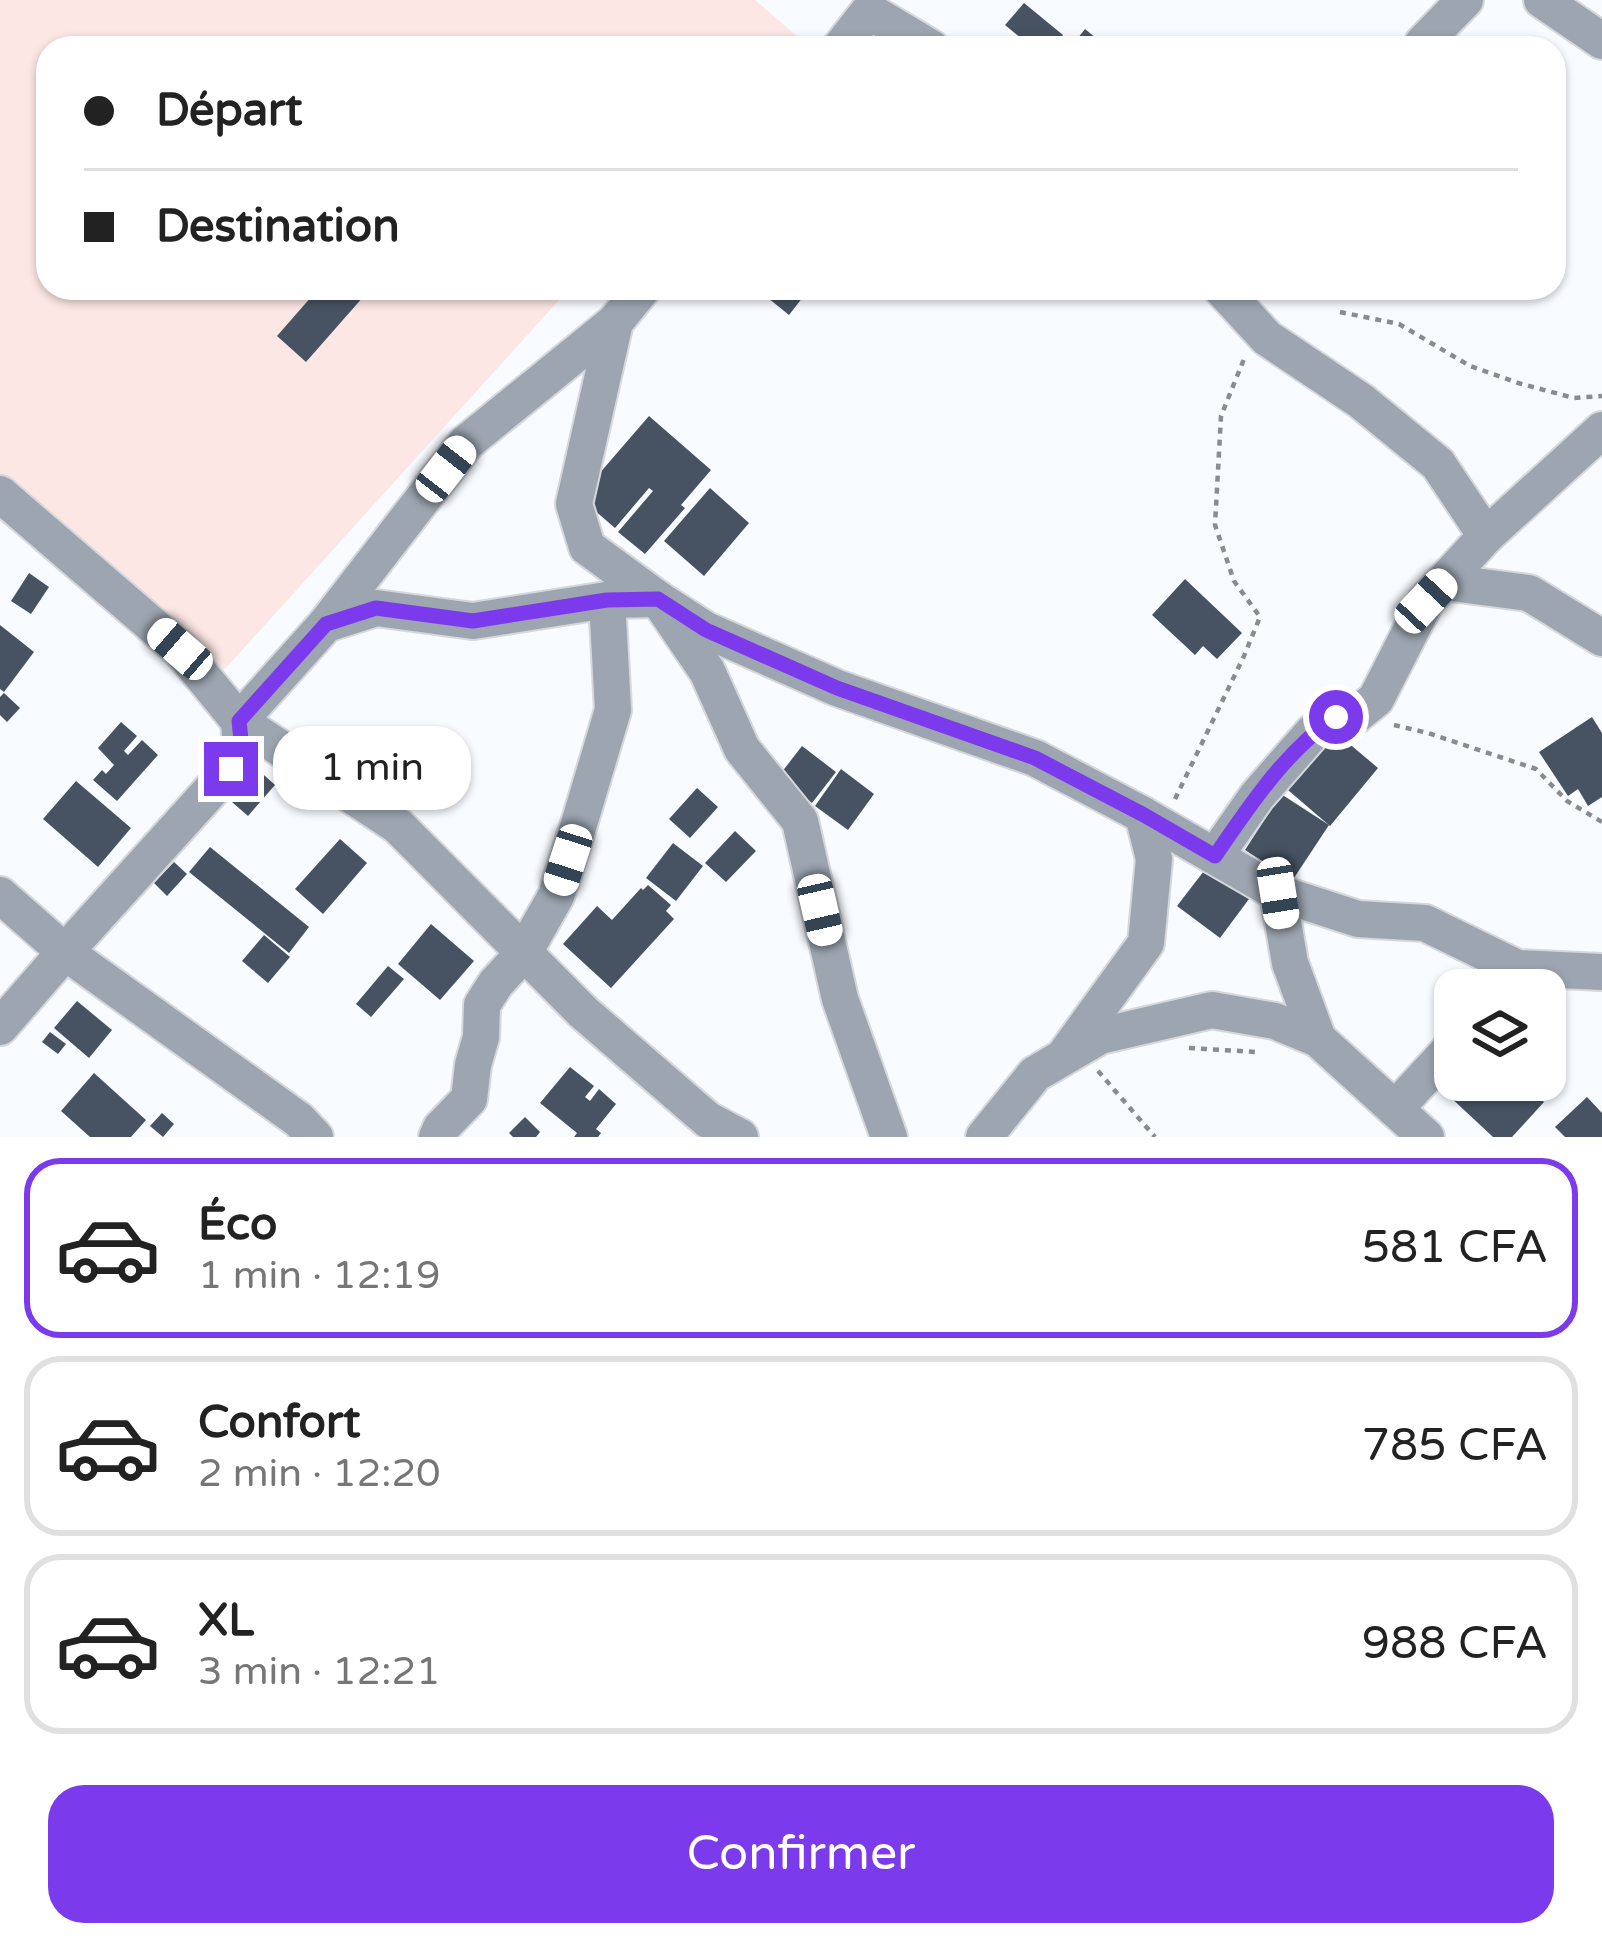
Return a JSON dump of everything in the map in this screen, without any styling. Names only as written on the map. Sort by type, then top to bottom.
[{"type":"street","points":[[1430,36],[1465,0]]},
{"type":"street","points":[[1542,0],[1602,41]]},
{"type":"street","points":[[847,36],[866,4],[913,36]]},
{"type":"street","points":[[0,1027],[231,769],[242,749],[239,721],[326,624],[466,443],[615,322],[633,300]]},
{"type":"street","points":[[1232,300],[1267,338],[1360,401],[1438,464],[1486,536]]},
{"type":"street","points":[[615,322],[574,503],[587,547],[706,630],[837,688],[1035,758],[1278,893],[1358,919],[1425,922],[1493,969]]},
{"type":"street","points":[[1215,856],[1257,796],[1313,732],[1336,717],[1354,716],[1376,699],[1426,601],[1486,536],[1602,430]]},
{"type":"street","points":[[0,494],[180,649],[239,721],[398,826],[583,1012],[722,1131]]},
{"type":"street","points":[[1444,582],[1528,593],[1602,638]]},
{"type":"street","points":[[326,624],[376,608],[473,621],[607,600],[658,599]]},
{"type":"street","points":[[658,599],[707,671],[742,749],[800,821],[839,998],[889,1137]]},
{"type":"street","points":[[437,1137],[469,1099],[482,1005],[523,954],[556,896],[613,710],[607,600]]},
{"type":"street","points":[[1070,1054],[1146,944],[1153,820]]},
{"type":"street","points":[[1278,893],[1290,963],[1318,1039]]},
{"type":"street","points":[[0,895],[65,952],[299,1120],[315,1137]]},
{"type":"street","points":[[1566,975],[1602,972]]},
{"type":"street","points":[[984,1137],[1035,1074],[1100,1036],[1211,1010],[1275,1021],[1318,1039],[1426,1137]]},
{"type":"street","points":[[1395,1109],[1434,1067]]},
{"type":"path","points":[[1340,312],[1399,324],[1470,366],[1518,383],[1574,398],[1602,396]]},
{"type":"path","points":[[1153,820],[1244,656],[1259,617],[1234,581],[1215,525],[1221,416],[1238,381],[1255,324]]},
{"type":"path","points":[[1354,716],[1427,733],[1536,769],[1567,801],[1602,822]]},
{"type":"path","points":[[1181,1047],[1269,1053]]},
{"type":"path","points":[[1070,1054],[1155,1137]]},
{"type":"shaded area","points":[[0,0],[755,0],[797,36],[36,36],[36,300],[559,300],[224,670],[0,478]]},
{"type":"building","points":[[1024,3],[1063,35],[1018,36],[1005,25]]},
{"type":"building","points":[[308,300],[360,300],[306,362],[277,336]]},
{"type":"building","points":[[770,300],[801,300],[789,315]]},
{"type":"building","points":[[649,416],[711,470],[645,554],[618,532],[653,491],[649,488],[615,528],[579,497]]},
{"type":"building","points":[[710,488],[749,523],[704,576],[664,541]]},
{"type":"building","points":[[29,573],[49,587],[31,614],[11,601]]},
{"type":"building","points":[[1185,579],[1242,633],[1217,659],[1203,646],[1195,655],[1152,615]]},
{"type":"building","points":[[0,625],[34,652],[4,692],[0,689]]},
{"type":"building","points":[[4,693],[20,708],[7,722],[0,715]]},
{"type":"building","points":[[1592,717],[1602,733],[1602,797],[1588,806],[1578,789],[1568,796],[1539,752]]},
{"type":"building","points":[[121,722],[137,736],[124,751],[128,755],[142,740],[158,755],[117,801],[93,780],[114,765],[98,748]]},
{"type":"building","points":[[1327,725],[1378,768],[1330,826],[1288,790],[1323,748],[1314,740]]},
{"type":"building","points":[[802,746],[836,772],[812,803],[778,777]]},
{"type":"building","points":[[253,765],[275,785],[248,816],[225,796]]},
{"type":"building","points":[[841,769],[874,794],[848,830],[815,806]]},
{"type":"building","points":[[76,781],[131,828],[98,867],[43,819]]},
{"type":"building","points":[[697,788],[718,807],[690,838],[669,819]]},
{"type":"building","points":[[1281,794],[1329,825],[1292,881],[1245,850]]},
{"type":"building","points":[[735,831],[756,851],[726,882],[705,863]]},
{"type":"building","points":[[340,839],[367,863],[323,914],[295,889]]},
{"type":"building","points":[[673,843],[703,866],[676,901],[646,878]]},
{"type":"building","points":[[210,847],[309,927],[289,953],[189,872]]},
{"type":"building","points":[[174,862],[187,874],[167,896],[154,883]]},
{"type":"building","points":[[1207,867],[1249,899],[1220,938],[1177,906]]},
{"type":"building","points":[[648,885],[671,905],[666,911],[674,919],[611,988],[563,944],[597,906],[612,920]]},
{"type":"building","points":[[431,924],[474,961],[440,1000],[398,964]]},
{"type":"building","points":[[264,935],[290,957],[268,983],[242,961]]},
{"type":"building","points":[[388,966],[404,979],[371,1017],[356,1004]]},
{"type":"building","points":[[77,1001],[112,1030],[89,1058],[54,1028]]},
{"type":"building","points":[[50,1032],[66,1044],[58,1054],[42,1042]]},
{"type":"building","points":[[570,1067],[594,1086],[585,1097],[590,1101],[599,1089],[616,1104],[596,1129],[601,1133],[598,1137],[574,1137],[577,1133],[540,1103]]},
{"type":"building","points":[[94,1073],[146,1120],[131,1137],[90,1137],[61,1111]]},
{"type":"building","points":[[1587,1097],[1602,1113],[1602,1137],[1565,1137],[1555,1127]]},
{"type":"building","points":[[1454,1101],[1544,1102],[1512,1137],[1493,1137]]},
{"type":"building","points":[[162,1113],[174,1124],[163,1137],[150,1126]]},
{"type":"building","points":[[525,1117],[540,1132],[536,1137],[513,1137],[509,1133]]},
{"type":"route","points":[[231,769],[242,749],[239,721],[326,624],[376,608],[473,621],[607,600],[658,599],[706,630],[837,688],[1035,758],[1215,856],[1257,796],[1313,732],[1336,717]]}]
